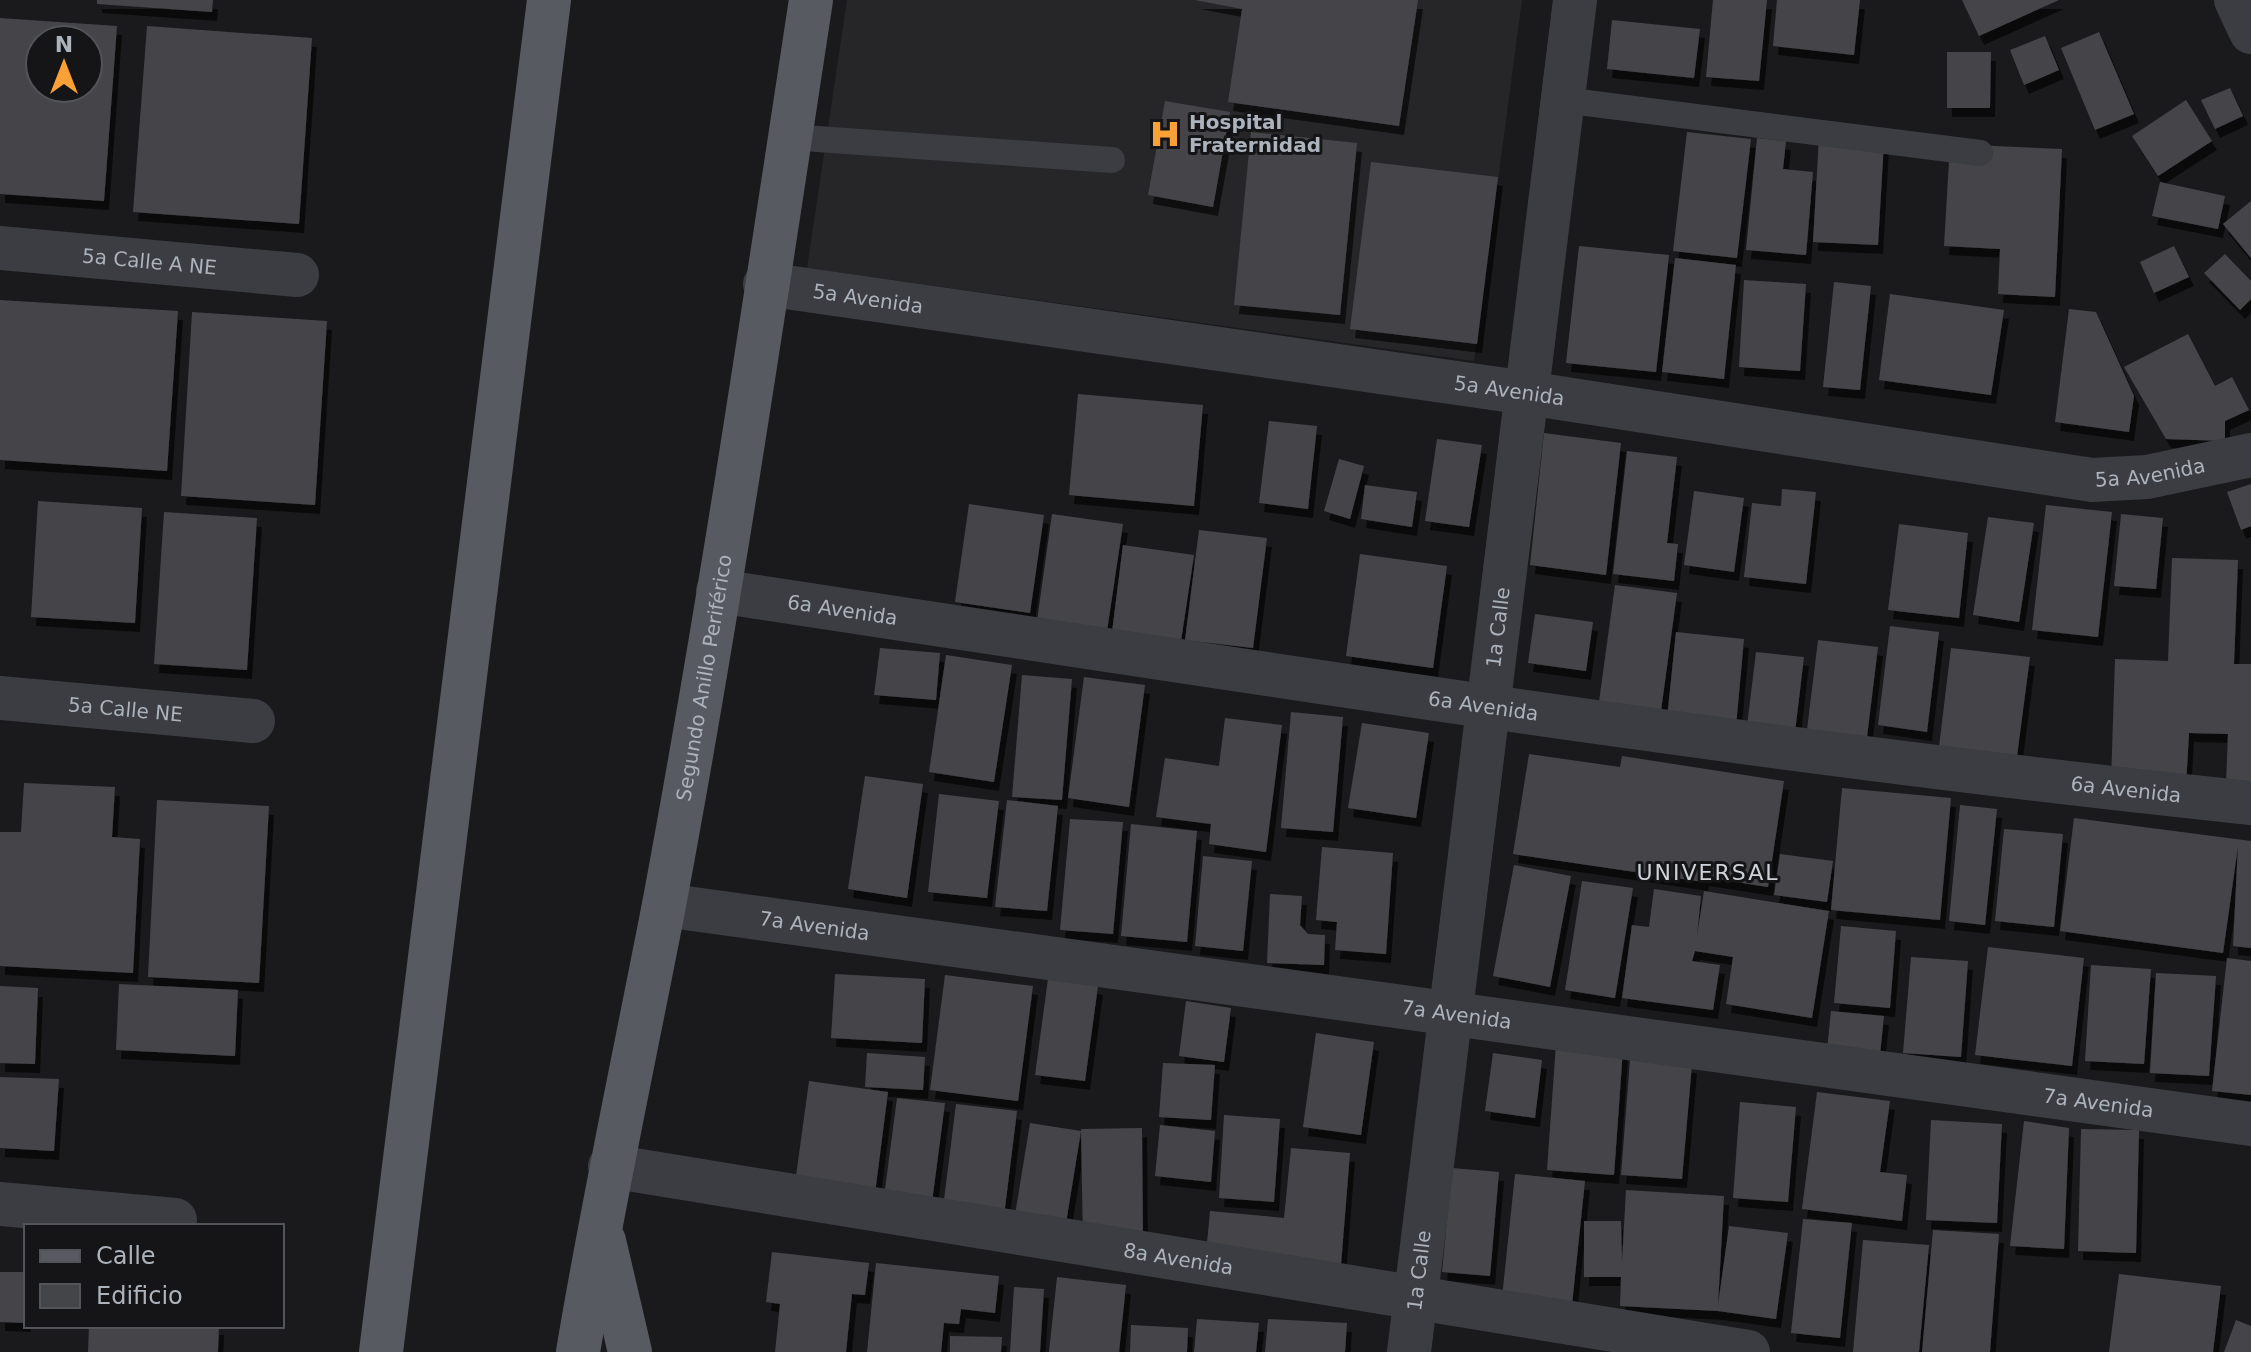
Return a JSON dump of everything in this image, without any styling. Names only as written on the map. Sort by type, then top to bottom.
[{"type":"main road","points":[[381,1352],[549,0]]},
{"type":"main road","name":"Segundo Anillo Periférico","points":[[578,1352],[610,1166],[664,905],[718,591],[811,0]]},
{"type":"main road","points":[[600,1220],[630,1352]]},
{"type":"street","name":"1a Calle","points":[[1409,1352],[1575,0]]},
{"type":"street","points":[[2236,0],[2251,32]]},
{"type":"street","name":"5a Calle A NE","points":[[0,248],[297,275]]},
{"type":"street","name":"5a Avenida","points":[[765,284],[1527,393],[2092,480],[2147,477],[2251,455]]},
{"type":"street","name":"6a Avenida","points":[[718,591],[1488,708],[2048,782],[2251,803]]},
{"type":"street","name":"5a Calle NE","points":[[0,698],[253,721]]},
{"type":"street","name":"7a Avenida","points":[[664,905],[2251,1124]]},
{"type":"street","name":"8a Avenida","points":[[610,1166],[1748,1352]]},
{"type":"street","points":[[0,1204],[175,1220]]},
{"type":"lane","points":[[1563,100],[1980,153]]},
{"type":"lane","points":[[790,137],[1112,160]]},
{"type":"shaded area","name":"Hospital Fraternidad","points":[[847,0],[1522,0],[1474,361],[807,268]]},
{"type":"building","points":[[97,0],[213,0],[212,12],[97,4]]},
{"type":"building","points":[[1195,0],[1418,0],[1399,126],[1228,102],[1242,9]]},
{"type":"building","points":[[1713,0],[1767,0],[1759,81],[1706,77]]},
{"type":"building","points":[[1777,0],[1860,0],[1854,55],[1773,46]]},
{"type":"building","points":[[1962,0],[2059,0],[1979,36]]},
{"type":"building","points":[[0,18],[88,24],[24,24],[24,104],[104,104],[104,25],[117,26],[104,201],[0,194]]},
{"type":"building","points":[[1612,20],[1700,29],[1694,78],[1607,69]]},
{"type":"building","points":[[147,26],[312,38],[299,224],[133,212]]},
{"type":"building","points":[[2099,32],[2134,114],[2095,130],[2061,48]]},
{"type":"building","points":[[2045,36],[2059,70],[2024,85],[2010,50]]},
{"type":"building","points":[[1947,52],[1991,52],[1990,108],[1947,108]]},
{"type":"building","points":[[2230,88],[2243,116],[2215,129],[2201,100]]},
{"type":"building","points":[[2186,100],[2212,141],[2158,176],[2132,136]]},
{"type":"building","points":[[1165,101],[1230,112],[1213,207],[1148,195]]},
{"type":"building","points":[[1251,132],[1357,143],[1340,315],[1234,305]]},
{"type":"building","points":[[1687,132],[1751,139],[1737,258],[1673,251]]},
{"type":"building","points":[[1819,137],[1884,141],[1878,245],[1813,242]]},
{"type":"building","points":[[1757,138],[1786,141],[1783,169],[1813,172],[1806,255],[1746,250]]},
{"type":"building","points":[[1950,144],[2062,149],[2055,297],[1998,294],[2000,249],[1944,246]]},
{"type":"building","points":[[1371,162],[1498,177],[1477,344],[1350,329]]},
{"type":"building","points":[[2160,182],[2225,196],[2218,229],[2152,216]]},
{"type":"building","points":[[2251,201],[2251,258],[2223,224]]},
{"type":"building","points":[[1579,246],[1669,255],[1656,372],[1566,363]]},
{"type":"building","points":[[2174,246],[2189,277],[2154,293],[2140,262]]},
{"type":"building","points":[[2225,254],[2251,281],[2251,299],[2240,310],[2204,273]]},
{"type":"building","points":[[1675,258],[1736,265],[1724,379],[1662,372]]},
{"type":"building","points":[[1744,280],[1806,284],[1800,371],[1739,367]]},
{"type":"building","points":[[1834,282],[1871,286],[1860,390],[1823,387]]},
{"type":"building","points":[[1890,294],[2004,310],[1991,395],[1879,380]]},
{"type":"building","points":[[0,300],[178,311],[167,471],[0,460]]},
{"type":"building","points":[[2069,309],[2096,312],[2134,396],[2129,432],[2055,422]]},
{"type":"building","points":[[192,312],[327,321],[315,505],[181,496]]},
{"type":"building","points":[[2188,334],[2215,386],[2232,377],[2249,410],[2225,421],[2225,441],[2166,439],[2124,367]]},
{"type":"building","points":[[1078,394],[1203,405],[1194,506],[1069,495]]},
{"type":"building","points":[[1269,421],[1317,426],[1308,509],[1259,503]]},
{"type":"building","points":[[1544,433],[1621,443],[1606,575],[1530,565]]},
{"type":"building","points":[[1437,439],[1482,445],[1469,527],[1425,521]]},
{"type":"building","points":[[1627,451],[1677,457],[1667,543],[1678,544],[1674,581],[1613,574]]},
{"type":"building","points":[[1339,459],[1364,466],[1350,519],[1324,511]]},
{"type":"building","points":[[2251,484],[2251,526],[2241,530],[2227,492]]},
{"type":"building","points":[[1365,485],[1417,492],[1412,527],[1361,519]]},
{"type":"building","points":[[1782,489],[1816,492],[1806,584],[1744,577],[1752,503],[1781,506]]},
{"type":"building","points":[[1694,491],[1744,498],[1734,572],[1684,565]]},
{"type":"building","points":[[38,501],[142,508],[135,623],[31,617]]},
{"type":"building","points":[[969,504],[1044,515],[1030,613],[955,602]]},
{"type":"building","points":[[2046,505],[2112,512],[2098,637],[2032,630]]},
{"type":"building","points":[[164,512],[257,518],[247,670],[154,664]]},
{"type":"building","points":[[1052,514],[1123,524],[1107,631],[1037,621]]},
{"type":"building","points":[[2121,514],[2163,518],[2156,589],[2114,586]]},
{"type":"building","points":[[1988,517],[2034,523],[2019,622],[1973,615]]},
{"type":"building","points":[[1899,524],[1968,533],[1959,618],[1888,610]]},
{"type":"building","points":[[1199,530],[1267,538],[1253,648],[1185,640]]},
{"type":"building","points":[[1123,545],[1194,555],[1181,641],[1112,632]]},
{"type":"building","points":[[1360,554],[1447,566],[1433,668],[1346,656]]},
{"type":"building","points":[[2172,558],[2238,560],[2234,664],[2251,664],[2251,785],[2226,784],[2228,734],[2189,733],[2186,785],[2111,782],[2115,659],[2168,661]]},
{"type":"building","points":[[1615,585],[1677,593],[1660,718],[1598,709]]},
{"type":"building","points":[[1535,614],[1593,622],[1586,671],[1528,663]]},
{"type":"building","points":[[1890,626],[1939,632],[1927,732],[1878,725]]},
{"type":"building","points":[[1676,632],[1744,639],[1736,726],[1667,719]]},
{"type":"building","points":[[1818,640],[1878,647],[1866,745],[1806,738]]},
{"type":"building","points":[[880,648],[940,653],[936,700],[874,695]]},
{"type":"building","points":[[1951,648],[2030,657],[2017,756],[1939,747]]},
{"type":"building","points":[[1756,652],[1804,657],[1795,732],[1747,726]]},
{"type":"building","points":[[946,655],[1012,665],[994,782],[929,772]]},
{"type":"building","points":[[1022,675],[1072,679],[1062,800],[1012,797]]},
{"type":"building","points":[[1084,677],[1145,685],[1129,807],[1068,798]]},
{"type":"building","points":[[1291,712],[1343,717],[1333,832],[1281,828]]},
{"type":"building","points":[[1225,718],[1282,725],[1266,852],[1209,844],[1211,824],[1156,817],[1165,758],[1219,766]]},
{"type":"building","points":[[1362,723],[1429,733],[1416,818],[1348,808]]},
{"type":"building","points":[[1529,754],[1620,767],[1622,756],[1784,781],[1768,887],[1704,877],[1703,882],[1513,854]]},
{"type":"building","points":[[865,776],[923,784],[907,898],[848,889]]},
{"type":"building","points":[[24,783],[115,787],[112,837],[140,839],[133,973],[0,966],[0,832],[21,832]]},
{"type":"building","points":[[1842,788],[1951,798],[1940,920],[1831,910]]},
{"type":"building","points":[[939,794],[999,801],[987,898],[928,892]]},
{"type":"building","points":[[157,800],[269,806],[259,983],[148,977]]},
{"type":"building","points":[[1007,800],[1058,806],[1047,911],[995,907]]},
{"type":"building","points":[[1960,805],[1997,809],[1985,925],[1949,921]]},
{"type":"building","points":[[2074,818],[2251,841],[2251,948],[2233,946],[2238,846],[2223,953],[2060,931]]},
{"type":"building","points":[[1070,819],[1123,822],[1113,934],[1060,930]]},
{"type":"building","points":[[1131,824],[1197,831],[1187,942],[1121,936]]},
{"type":"building","points":[[2004,829],[2063,834],[2054,927],[1995,921]]},
{"type":"building","points":[[1322,847],[1393,853],[1386,954],[1335,950],[1337,922],[1316,920]]},
{"type":"building","points":[[1780,854],[1833,861],[1827,902],[1774,895]]},
{"type":"building","points":[[1203,856],[1252,861],[1243,951],[1195,946]]},
{"type":"building","points":[[1514,865],[1571,876],[1550,987],[1493,976]]},
{"type":"building","points":[[1582,881],[1633,888],[1615,998],[1565,990]]},
{"type":"building","points":[[1654,889],[1701,896],[1697,936],[1704,891],[1829,911],[1812,1018],[1726,1004],[1733,957],[1695,951],[1692,961],[1720,965],[1713,1010],[1622,998],[1632,925],[1649,927]]},
{"type":"building","points":[[1270,894],[1302,896],[1300,925],[1308,934],[1325,935],[1324,965],[1267,963]]},
{"type":"building","points":[[1841,926],[1896,931],[1890,1008],[1834,1003]]},
{"type":"building","points":[[1988,947],[2084,958],[2072,1066],[1975,1055]]},
{"type":"building","points":[[1911,957],[1968,961],[1961,1057],[1903,1053]]},
{"type":"building","points":[[2227,958],[2251,961],[2251,1095],[2212,1091]]},
{"type":"building","points":[[2091,965],[2151,969],[2144,1064],[2085,1061]]},
{"type":"building","points":[[2156,973],[2216,976],[2209,1076],[2150,1073]]},
{"type":"building","points":[[835,974],[925,979],[922,1043],[831,1038]]},
{"type":"building","points":[[945,975],[1033,986],[1018,1101],[930,1090]]},
{"type":"building","points":[[1048,979],[1098,986],[1085,1081],[1035,1075]]},
{"type":"building","points":[[119,984],[238,990],[235,1056],[116,1050]]},
{"type":"building","points":[[0,986],[38,988],[35,1064],[0,1063]]},
{"type":"building","points":[[1186,1001],[1231,1008],[1224,1062],[1179,1056]]},
{"type":"building","points":[[1831,1011],[1884,1016],[1880,1054],[1827,1050]]},
{"type":"building","points":[[1316,1033],[1374,1042],[1361,1135],[1303,1127]]},
{"type":"building","points":[[1556,1044],[1623,1049],[1614,1175],[1547,1170]]},
{"type":"building","points":[[867,1053],[925,1057],[923,1090],[865,1087]]},
{"type":"building","points":[[1493,1053],[1542,1060],[1535,1118],[1485,1111]]},
{"type":"building","points":[[1630,1060],[1692,1064],[1682,1179],[1621,1175]]},
{"type":"building","points":[[1163,1063],[1215,1065],[1211,1120],[1159,1117]]},
{"type":"building","points":[[0,1077],[59,1079],[54,1151],[0,1148]]},
{"type":"building","points":[[809,1081],[888,1092],[873,1209],[793,1198]]},
{"type":"building","points":[[1817,1092],[1890,1101],[1880,1172],[1907,1175],[1902,1221],[1802,1209]]},
{"type":"building","points":[[897,1098],[945,1103],[932,1202],[884,1197]]},
{"type":"building","points":[[1740,1102],[1796,1107],[1788,1202],[1733,1198]]},
{"type":"building","points":[[956,1104],[1017,1111],[1003,1224],[942,1216]]},
{"type":"building","points":[[1224,1115],[1280,1119],[1274,1202],[1219,1198]]},
{"type":"building","points":[[1931,1120],[2002,1124],[1997,1223],[1926,1220]]},
{"type":"building","points":[[2024,1121],[2069,1128],[2064,1249],[2010,1246]]},
{"type":"building","points":[[1030,1123],[1081,1131],[1066,1223],[1015,1215]]},
{"type":"building","points":[[1160,1125],[1215,1131],[1211,1182],[1155,1176]]},
{"type":"building","points":[[1142,1128],[1143,1243],[1083,1244],[1081,1129]]},
{"type":"building","points":[[2081,1129],[2139,1130],[2136,1253],[2078,1251]]},
{"type":"building","points":[[1291,1148],[1350,1153],[1340,1277],[1205,1264],[1210,1211],[1284,1218]]},
{"type":"building","points":[[1452,1168],[1499,1172],[1490,1276],[1442,1272]]},
{"type":"building","points":[[1515,1174],[1585,1181],[1571,1314],[1501,1307]]},
{"type":"building","points":[[1626,1190],[1724,1196],[1718,1305],[1729,1226],[1788,1233],[1776,1319],[1718,1311],[1620,1306],[1621,1277],[1584,1277],[1584,1221],[1621,1221],[1622,1262]]},
{"type":"building","points":[[1803,1219],[1852,1223],[1840,1338],[1791,1333]]},
{"type":"building","points":[[1933,1230],[1999,1234],[1990,1352],[1922,1352]]},
{"type":"building","points":[[1863,1240],[1929,1245],[1919,1352],[1853,1352]]},
{"type":"building","points":[[772,1252],[869,1263],[865,1295],[852,1294],[846,1352],[775,1352],[780,1304],[766,1302]]},
{"type":"building","points":[[876,1263],[999,1276],[995,1313],[961,1309],[959,1324],[944,1323],[941,1352],[867,1352]]},
{"type":"building","points":[[0,1272],[24,1272],[24,1323],[0,1322]]},
{"type":"building","points":[[2119,1274],[2221,1286],[2213,1352],[2109,1352]]},
{"type":"building","points":[[1057,1277],[1126,1285],[1119,1352],[1049,1352]]},
{"type":"building","points":[[1014,1287],[1044,1289],[1040,1352],[1010,1352]]},
{"type":"building","points":[[1197,1319],[1259,1323],[1256,1352],[1194,1352]]},
{"type":"building","points":[[1268,1319],[1347,1323],[1345,1352],[1265,1352]]},
{"type":"building","points":[[2236,1320],[2251,1326],[2251,1352],[2224,1352]]},
{"type":"building","points":[[1131,1325],[1188,1328],[1187,1352],[1130,1352]]},
{"type":"building","points":[[89,1328],[219,1328],[218,1352],[88,1352]]},
{"type":"building","points":[[950,1336],[1002,1337],[1001,1352],[950,1352]]},
{"type":"place","name":"Hospital Fraternidad","points":[[1165,134]]},
{"type":"district","name":"UNIVERSAL","points":[[1708,872]]}]
